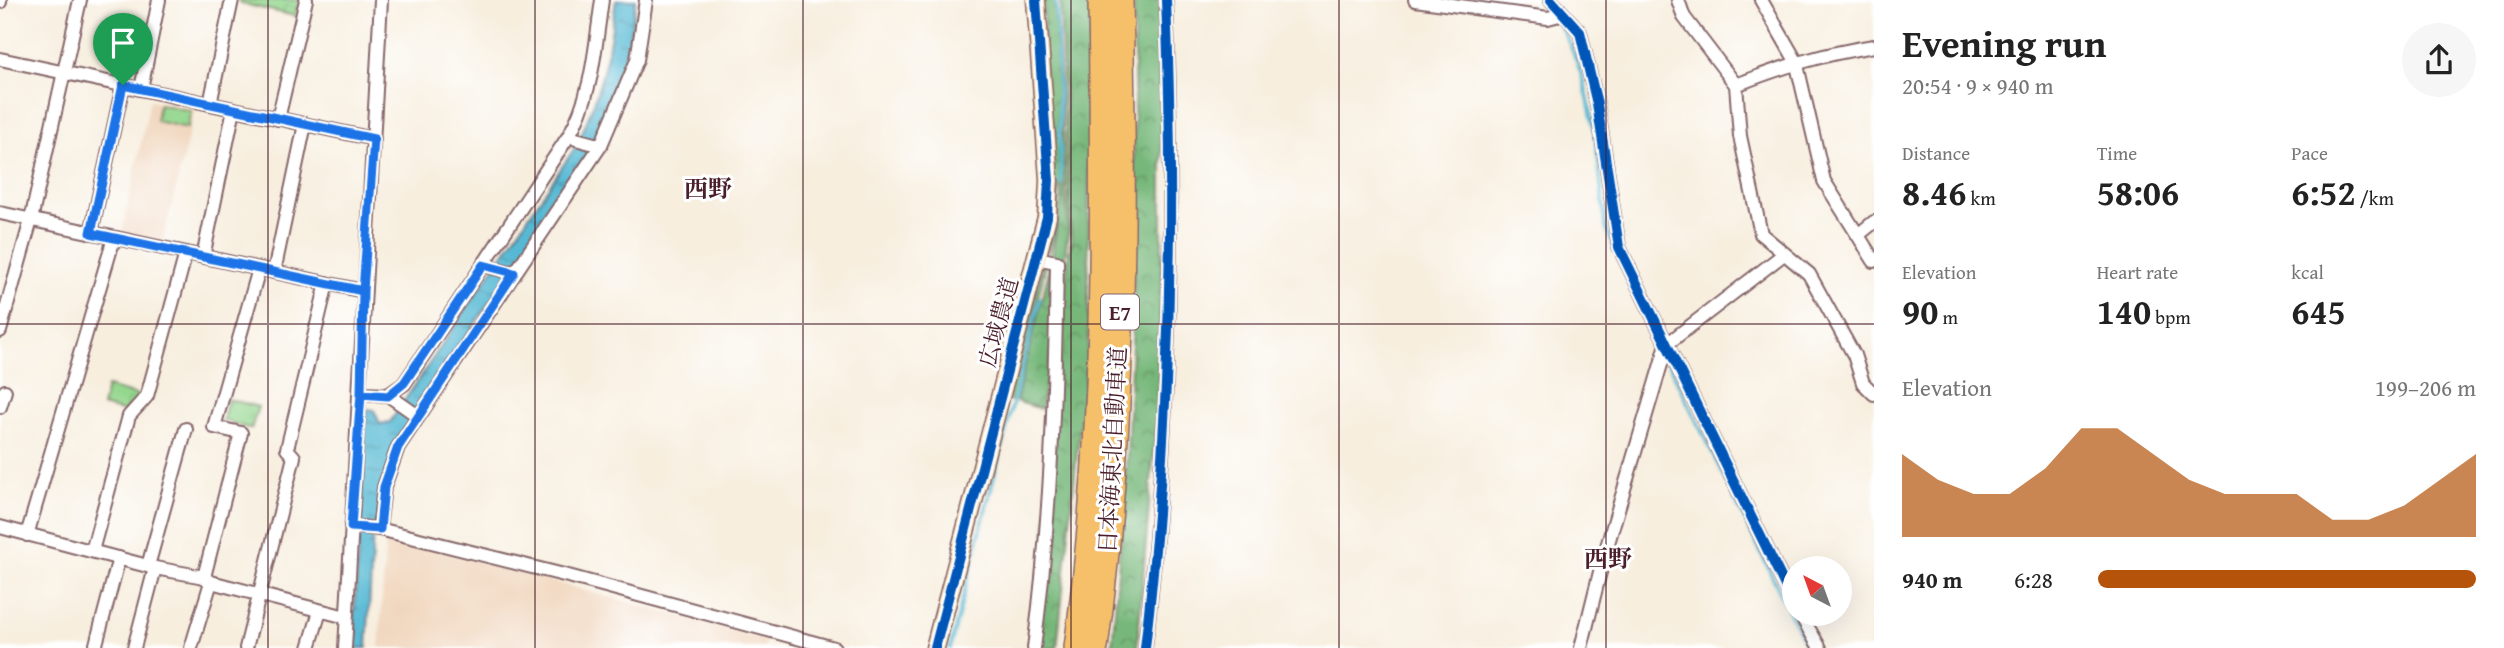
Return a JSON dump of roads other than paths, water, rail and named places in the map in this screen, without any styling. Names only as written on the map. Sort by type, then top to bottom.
[{"type":"highway","name":"日本海東北自動車道","points":[[1076,648],[1094,452],[1111,3]]},
{"type":"highway","name":"日本海東北自動車道","points":[[1097,648],[1118,383],[1123,137],[1111,3]]},
{"type":"highway","points":[[1065,648],[1079,538],[1094,452]]},
{"type":"street","points":[[0,331],[31,220],[80,0]]},
{"type":"street","points":[[141,89],[159,0]]},
{"type":"street","points":[[210,104],[232,0]]},
{"type":"street","points":[[278,119],[306,0]]},
{"type":"street","points":[[345,648],[361,394],[363,291],[382,0]]},
{"type":"street","points":[[393,400],[487,266],[581,116],[589,91],[602,0]]},
{"type":"street","points":[[377,529],[382,497],[392,462],[416,415],[606,134],[637,60],[646,0]]},
{"type":"street","name":"広域農道","points":[[936,648],[1047,217],[1049,180],[1035,0]]},
{"type":"street","points":[[1145,648],[1163,445],[1172,153],[1167,0]]},
{"type":"street","points":[[1415,0],[1548,18],[1563,14]]},
{"type":"street","points":[[1550,0],[1580,32],[1597,104],[1619,247],[1782,579]]},
{"type":"street","points":[[1678,0],[1684,16],[1736,85],[1740,136],[1761,234],[1809,274],[1854,355],[1863,383],[1874,394]]},
{"type":"street","points":[[1761,0],[1796,61],[1824,181],[1874,261]]},
{"type":"street","points":[[1736,85],[1796,61],[1842,50],[1874,46]]},
{"type":"street","points":[[0,59],[374,139]]},
{"type":"street","points":[[91,233],[123,85]]},
{"type":"street","points":[[203,257],[234,109]]},
{"type":"street","points":[[274,272],[305,124]]},
{"type":"street","points":[[576,139],[598,145]]},
{"type":"street","points":[[0,213],[363,291]]},
{"type":"street","points":[[1858,235],[1874,222]]},
{"type":"street","points":[[27,534],[114,238]]},
{"type":"street","points":[[92,551],[129,416],[147,396],[186,253]]},
{"type":"street","points":[[1581,648],[1603,560],[1667,344],[1784,254]]},
{"type":"street","points":[[1034,648],[1047,549],[1054,427],[1056,276],[1056,262],[1035,258]]},
{"type":"street","points":[[487,266],[512,273]]},
{"type":"street","points":[[191,648],[241,433],[214,427],[259,269]]},
{"type":"street","points":[[246,648],[294,457],[287,449],[327,283]]},
{"type":"street","points":[[0,407],[5,391]]},
{"type":"street","points":[[361,394],[393,400],[416,415]]},
{"type":"street","points":[[134,648],[151,567],[186,429]]},
{"type":"street","points":[[0,527],[346,617]]},
{"type":"street","points":[[354,527],[377,529],[572,577],[834,648]]},
{"type":"street","points":[[94,648],[118,558]]},
{"type":"street","points":[[309,648],[320,611]]},
{"type":"street","points":[[1807,626],[1820,648]]},
{"type":"water","points":[[616,0],[636,0],[625,59],[600,131],[592,150],[412,417],[373,533],[367,648],[352,648],[367,409],[374,410],[380,424],[390,422],[576,146],[602,74]]},
{"type":"waterway","points":[[1056,0],[1061,184]]},
{"type":"waterway","points":[[1541,0],[1559,24],[1583,79],[1595,139],[1606,228],[1614,249]]},
{"type":"waterway","points":[[950,648],[1040,298]]},
{"type":"waterway","points":[[1640,303],[1662,350]]},
{"type":"waterway","points":[[1667,360],[1807,648]]},
{"type":"district","name":"西野","points":[[708,188]]},
{"type":"district","name":"西野","points":[[1608,558]]}]
